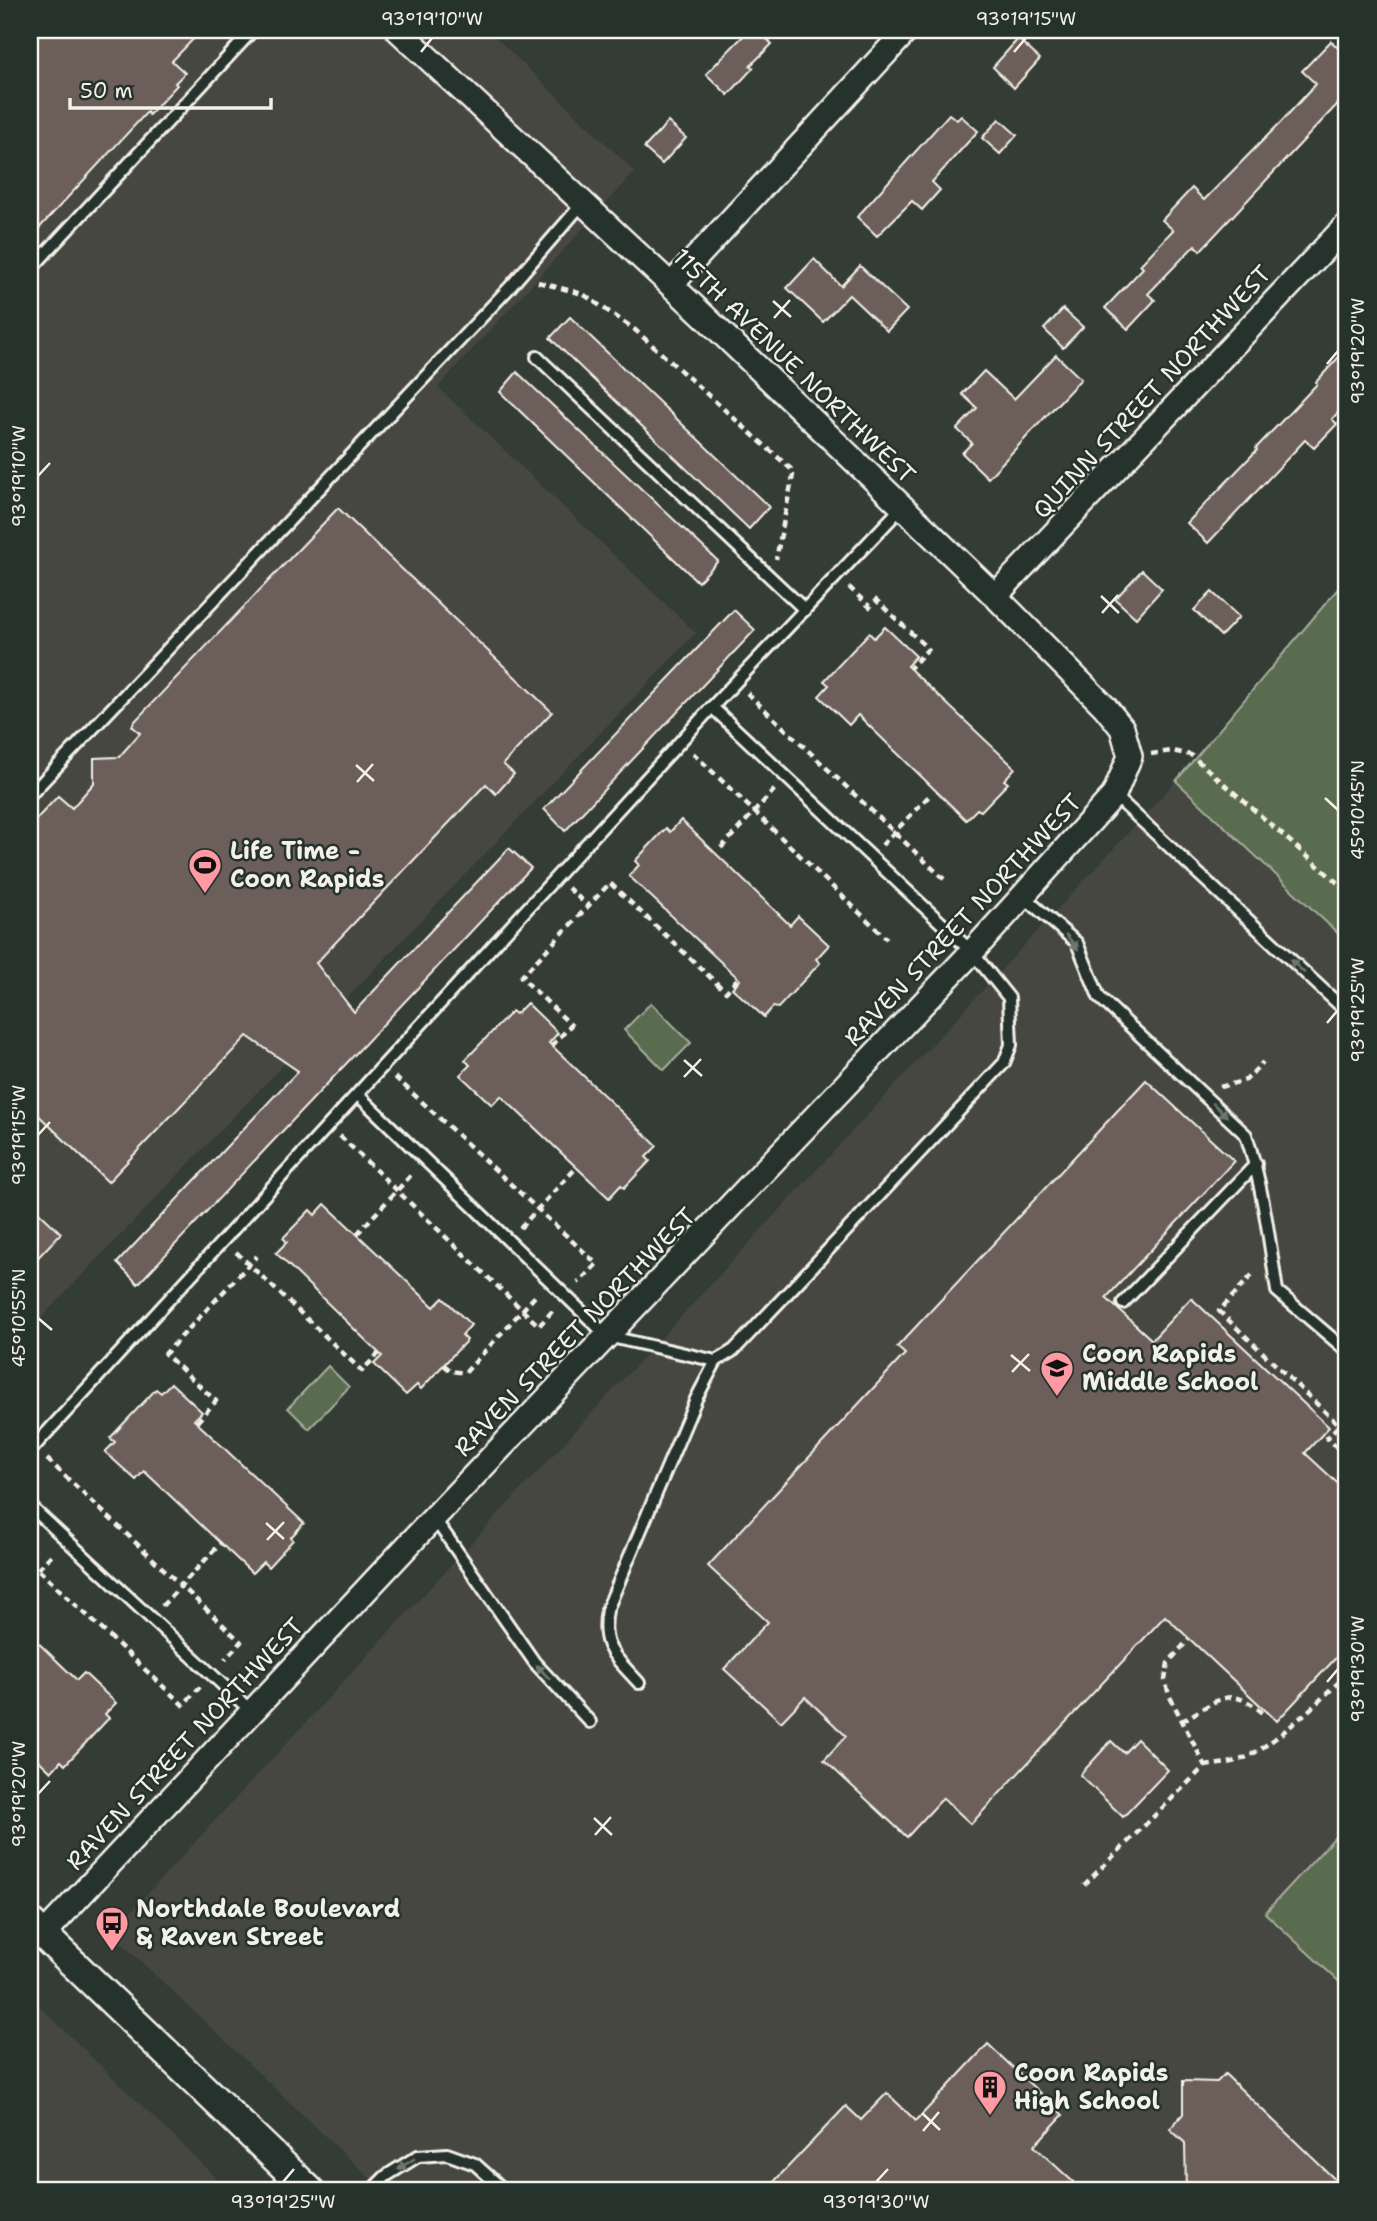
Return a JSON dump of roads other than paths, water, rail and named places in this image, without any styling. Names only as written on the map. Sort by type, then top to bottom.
[{"type":"street","name":"115TH AVENUE NORTHWEST","points":[[398,30],[671,285],[995,596],[1105,706],[1122,728],[1130,756]]},
{"type":"street","points":[[671,285],[908,30]]},
{"type":"street","name":"QUINN STREET NORTHWEST","points":[[995,596],[1347,225]]},
{"type":"street","name":"RAVEN STREET NORTHWEST","points":[[36,1929],[251,1712],[972,952],[1114,795],[1130,756]]},
{"type":"street","points":[[36,1929],[310,2191]]},
{"type":"lane","points":[[30,270],[248,31]]},
{"type":"lane","points":[[30,796],[521,274],[582,204]]},
{"type":"lane","points":[[537,357],[804,610]]},
{"type":"lane","points":[[32,1449],[712,707],[903,506]]},
{"type":"lane","points":[[639,1683],[610,1649],[603,1630],[607,1610],[696,1399],[716,1361],[734,1350],[1004,1063],[1011,1045],[1009,998],[972,952],[712,707]]},
{"type":"lane","points":[[1114,795],[1347,1012]]},
{"type":"lane","points":[[1023,896],[1077,943],[1098,997],[1246,1135],[1265,1209],[1276,1291],[1347,1351]]},
{"type":"lane","points":[[358,1094],[607,1336],[716,1361]]},
{"type":"lane","points":[[1123,1303],[1255,1164]]},
{"type":"lane","points":[[30,1506],[251,1712]]},
{"type":"lane","points":[[434,1518],[535,1663],[590,1722]]},
{"type":"lane","points":[[371,2191],[386,2176],[418,2156],[447,2154],[475,2164],[505,2191]]},
{"type":"place","name":"Life Time - Coon Rapids","points":[[205,895]]},
{"type":"place","name":"Coon Rapids Middle School","points":[[1057,1398]]},
{"type":"place","name":"Northdale Boulevard & Raven Street","points":[[112,1953]]},
{"type":"place","name":"Coon Rapids High School","points":[[990,2117]]}]
